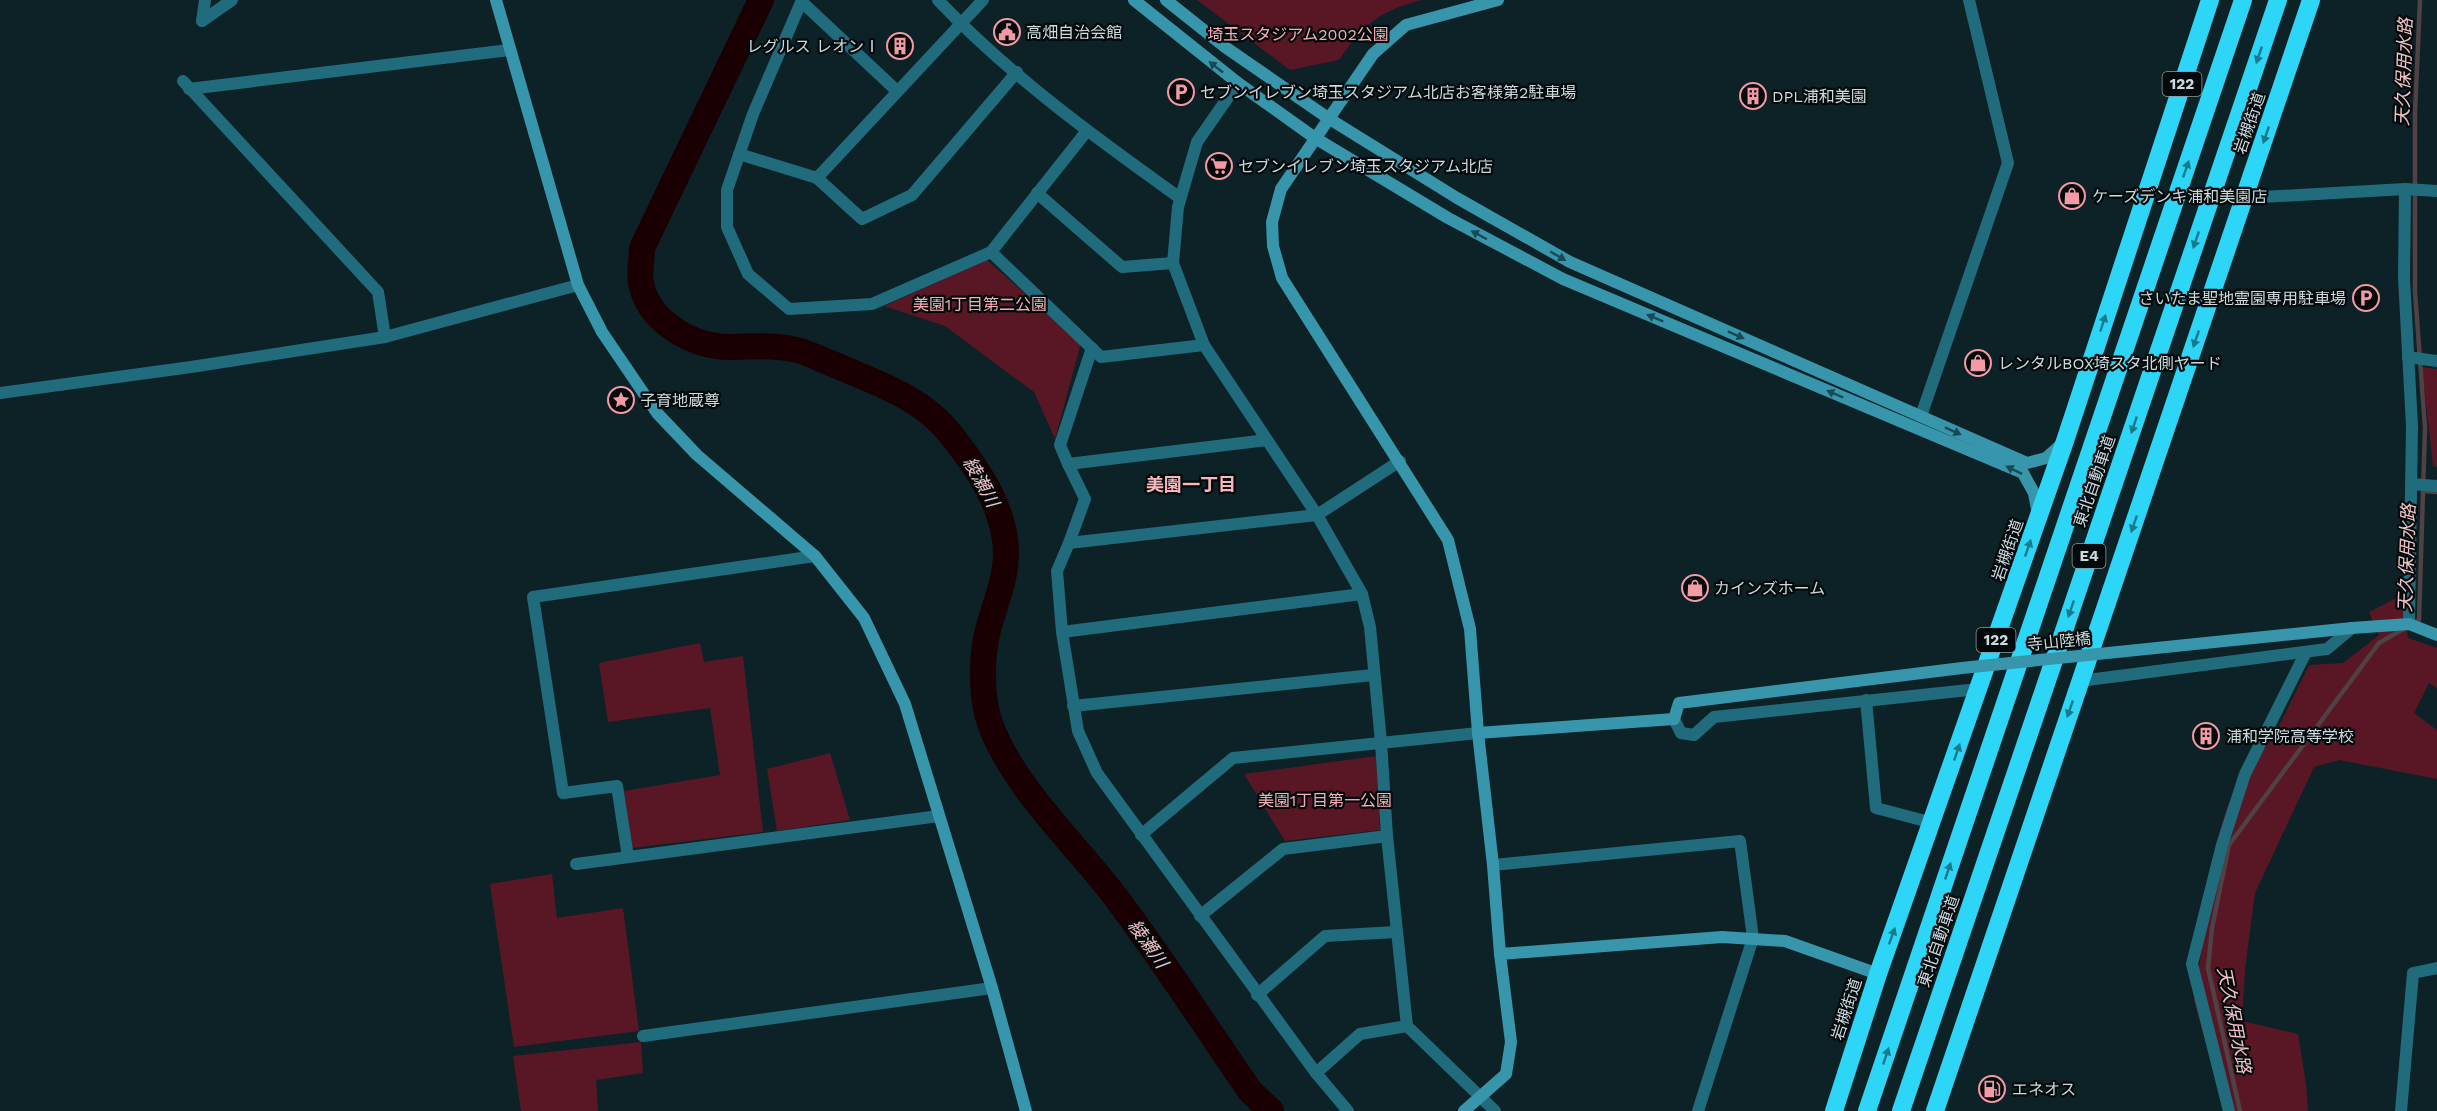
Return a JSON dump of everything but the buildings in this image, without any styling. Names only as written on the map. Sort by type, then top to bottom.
[{"type":"highway","name":"岩槻街道","points":[[1834,1111],[1878,974],[1933,823],[2065,441],[2210,0]]},
{"type":"highway","name":"東北自動車道","points":[[1867,1111],[2243,0]]},
{"type":"highway","name":"東北自動車道","points":[[1901,1111],[2278,0]]},
{"type":"highway","name":"岩槻街道","points":[[1935,1111],[2312,0]]},
{"type":"street","points":[[205,0],[202,21],[231,0]]},
{"type":"street","points":[[496,0],[578,285],[602,333],[657,413],[697,455],[815,556],[864,618],[905,704],[992,988],[1026,1111]]},
{"type":"street","points":[[938,0],[961,23],[1086,132],[1180,198]]},
{"type":"street","points":[[817,178],[982,0]]},
{"type":"street","points":[[1134,0],[1238,83],[1315,138],[1448,218],[1563,279],[2023,473],[2034,493],[2038,519]]},
{"type":"street","points":[[1166,0],[1226,47],[1328,118],[1457,198],[1570,262],[2027,463],[2046,458],[2065,441]]},
{"type":"street","points":[[1464,1111],[1506,1074],[1511,1041],[1500,954],[1494,865],[1478,733],[1470,629],[1448,540],[1282,278],[1274,246],[1272,222],[1281,189],[1373,54],[1406,25],[1498,0]]},
{"type":"street","points":[[1921,416],[2008,163],[1969,0]]},
{"type":"street","points":[[897,91],[802,1],[753,114],[727,190],[727,227],[748,274],[789,309],[872,304],[991,252],[1086,132]]},
{"type":"street","points":[[385,337],[378,292],[186,85],[509,50]]},
{"type":"street","points":[[739,154],[817,178],[862,219],[912,195],[1017,72]]},
{"type":"street","points":[[1238,83],[1197,142],[1180,198],[1173,263],[1204,345],[1317,515],[1362,594],[1370,627],[1387,836],[1407,1026],[1495,1111]]},
{"type":"street","points":[[2405,189],[2403,278],[2412,426],[2409,624]]},
{"type":"street","points":[[2244,198],[2405,189],[2437,191]]},
{"type":"street","points":[[1037,193],[1122,267],[1173,263]]},
{"type":"street","points":[[991,252],[1101,357],[1204,345]]},
{"type":"street","points":[[0,393],[191,368],[385,337],[578,285]]},
{"type":"street","points":[[1092,348],[1060,445],[1085,499],[1057,571],[1062,632],[1078,731],[1096,773],[1257,994],[1316,1073],[1348,1111]]},
{"type":"street","points":[[2408,357],[2437,362]]},
{"type":"street","points":[[1068,464],[1267,440]]},
{"type":"street","points":[[1069,543],[1317,515],[1400,461]]},
{"type":"street","points":[[2411,484],[2437,486]]},
{"type":"street","points":[[628,857],[617,786],[563,793],[533,597],[815,556]]},
{"type":"street","points":[[1062,632],[1362,594]]},
{"type":"street","points":[[2080,681],[2327,649],[2352,628],[2409,624],[2437,634]]},
{"type":"street","name":"寺山陸橋","points":[[1674,719],[1679,703],[1962,668],[2352,628]]},
{"type":"street","points":[[2229,1111],[2192,964],[2222,845],[2245,774],[2307,652]]},
{"type":"street","points":[[1073,706],[1373,675]]},
{"type":"street","points":[[1141,835],[1233,758],[1478,733],[1674,719],[1681,733],[1694,735],[1714,717],[1978,689]]},
{"type":"street","points":[[1866,700],[1876,808],[1933,823]]},
{"type":"street","points":[[576,864],[939,816]]},
{"type":"street","points":[[1200,916],[1282,849],[1387,836]]},
{"type":"street","points":[[1494,865],[1740,841],[1753,938],[1698,1111]]},
{"type":"street","points":[[1257,994],[1325,936],[1396,932]]},
{"type":"street","points":[[1500,954],[1722,937],[1753,938],[1785,941],[1878,974]]},
{"type":"street","points":[[2401,1111],[2413,973],[2437,968]]},
{"type":"street","points":[[643,1036],[992,988]]},
{"type":"street","points":[[1316,1073],[1360,1034],[1407,1026]]},
{"type":"green space","name":"埼玉スタジアム2002公園","points":[[1197,0],[1422,0],[1383,14],[1356,37],[1339,60],[1290,70]]},
{"type":"green space","name":"美園1丁目第二公園","points":[[987,260],[1081,343],[1055,439],[1034,392],[945,326],[884,306]]},
{"type":"green space","points":[[2422,367],[2437,369],[2437,467],[2433,466]]},
{"type":"green space","points":[[2402,595],[2408,638],[2437,648],[2437,688],[2429,683],[2414,713],[2437,730],[2437,779],[2339,760],[2314,767],[2255,893],[2245,969],[2242,1021],[2298,1034],[2308,1111],[2225,1111],[2194,1001],[2219,833],[2229,802],[2276,732],[2309,665],[2343,663],[2379,635],[2369,612]]},
{"type":"green space","points":[[700,643],[704,662],[743,656],[763,832],[632,848],[624,791],[720,775],[710,708],[608,722],[599,663]]},
{"type":"green space","points":[[830,753],[850,820],[777,831],[767,769]]},
{"type":"green space","name":"美園1丁目第一公園","points":[[1376,756],[1380,830],[1285,841],[1244,774]]},
{"type":"green space","points":[[552,874],[557,918],[623,908],[639,1031],[514,1047],[490,884]]},
{"type":"green space","points":[[641,1042],[643,1073],[596,1080],[598,1111],[521,1111],[513,1056]]},
{"type":"waterway","name":"綾瀬川","points":[[761,0],[642,248],[640,279],[645,297],[662,320],[673,329],[700,342],[714,346],[771,346],[797,350],[887,387],[929,412],[962,449],[989,492],[1002,523],[1005,539],[1006,556],[1003,576],[987,634],[983,669],[985,705],[1001,749],[1014,771],[1046,814],[1132,919],[1250,1091],[1271,1111]]},
{"type":"waterway","name":"天久保用水路","points":[[2414,623],[2419,620],[2425,428],[2415,292],[2415,113],[2420,0]]},
{"type":"waterway","points":[[2425,491],[2437,492]]},
{"type":"waterway","name":"天久保用水路","points":[[2240,1111],[2208,968],[2212,928],[2229,845],[2379,643],[2405,628]]},
{"type":"place","name":"高畑自治会館","points":[[1007,32]]},
{"type":"place","name":"レグルス レオンⅠ","points":[[900,46]]},
{"type":"place","name":"セブンイレブン埼玉スタジアム北店お客様第2駐車場","points":[[1181,92]]},
{"type":"place","name":"DPL浦和美園","points":[[1753,96]]},
{"type":"place","name":"セブンイレブン埼玉スタジアム北店","points":[[1219,166]]},
{"type":"place","name":"ケーズデンキ浦和美園店","points":[[2072,196]]},
{"type":"place","name":"さいたま聖地霊園専用駐車場","points":[[2366,298]]},
{"type":"place","name":"レンタルBOX埼スタ北側ヤード","points":[[1978,363]]},
{"type":"place","name":"子育地蔵尊","points":[[621,400]]},
{"type":"place","name":"カインズホーム","points":[[1695,588]]},
{"type":"place","name":"浦和学院高等学校","points":[[2206,736]]},
{"type":"place","name":"エネオス","points":[[1992,1089]]},
{"type":"district","name":"美園一丁目","points":[[1191,485]]}]
